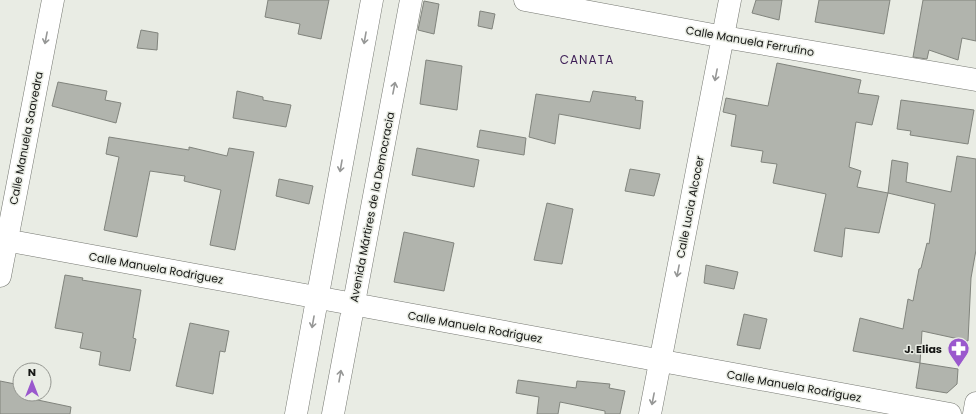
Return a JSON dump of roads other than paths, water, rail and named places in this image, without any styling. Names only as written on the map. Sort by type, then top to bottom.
[{"type":"street","name":"Calle Manuela Saavedra","points":[[0,276],[3,240],[53,0]]},
{"type":"street","points":[[296,414],[372,0]]},
{"type":"street","name":"Avenida Mártires de la Democracia","points":[[333,414],[411,0]]},
{"type":"street","name":"Calle Manuela Ferrufino","points":[[525,0],[724,37],[976,80]]},
{"type":"street","name":"Calle Lucia Alcocer","points":[[650,414],[730,0]]},
{"type":"street","name":"Calle Manuela Rodriguez","points":[[3,240],[950,414]]},
{"type":"street","points":[[974,414],[976,403]]},
{"type":"place","name":"J. Elias","points":[[958,368]]},
{"type":"district","name":"CANATA","points":[[587,59]]}]
